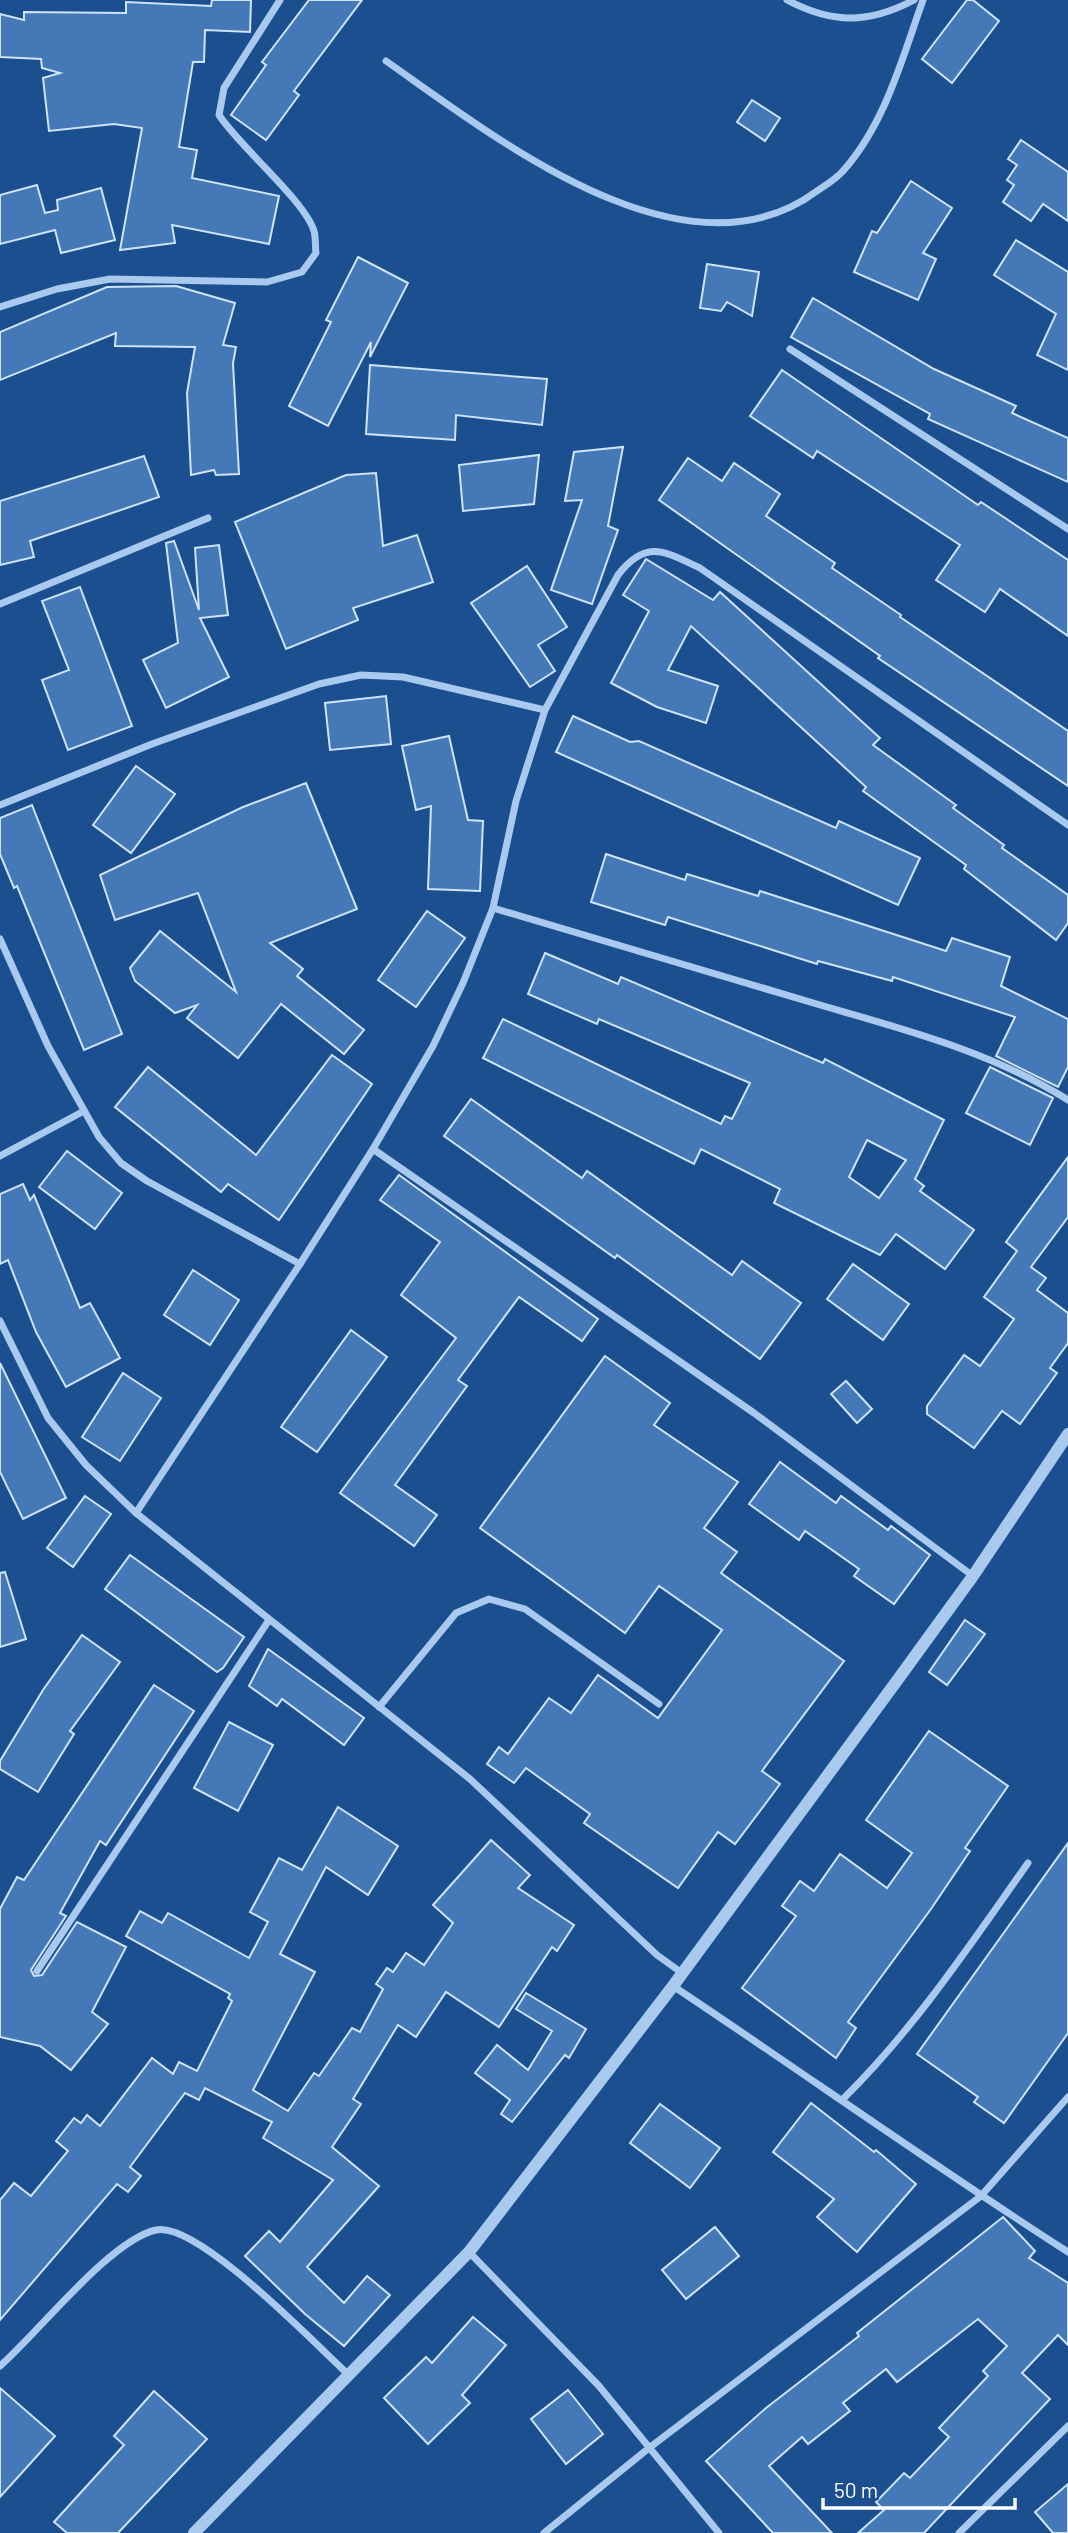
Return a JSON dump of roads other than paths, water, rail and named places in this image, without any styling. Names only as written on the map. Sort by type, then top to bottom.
[{"type":"street","points":[[0,307],[57,289],[110,279],[267,282],[302,272],[316,253],[314,230],[299,208],[219,116],[224,88],[280,0]]},
{"type":"street","points":[[787,0],[807,11],[834,19],[888,13],[914,0]]},
{"type":"street","points":[[386,61],[523,156],[617,203],[707,224],[765,219],[804,200],[842,172],[886,106],[923,0]]},
{"type":"street","points":[[790,349],[1068,529]]},
{"type":"street","points":[[0,604],[208,518]]},
{"type":"street","points":[[136,1513],[300,1264],[373,1149],[433,1046],[463,983],[493,908],[516,801],[545,710],[618,575],[631,559],[647,550],[671,554],[700,568],[1068,825]]},
{"type":"street","points":[[0,805],[152,744],[306,688],[360,675],[403,677],[545,710]]},
{"type":"street","points":[[493,908],[915,1033],[995,1060],[1024,1073],[1068,1100]]},
{"type":"street","points":[[0,939],[48,1046],[99,1137],[121,1163],[147,1181],[300,1264]]},
{"type":"street","points":[[0,1156],[84,1111]]},
{"type":"street","points":[[373,1149],[754,1413],[973,1576]]},
{"type":"street","points":[[0,1321],[48,1418],[86,1465],[136,1513],[470,1779],[657,1955],[682,1973]]},
{"type":"street","points":[[194,2533],[469,2252],[673,1986],[973,1576],[1068,1434]]},
{"type":"street","points":[[379,1707],[456,1613],[488,1600],[524,1609],[659,1704]]},
{"type":"street","points":[[37,1971],[269,1620]]},
{"type":"street","points":[[843,2099],[886,2057],[940,1988],[1028,1863]]},
{"type":"street","points":[[673,1986],[843,2099],[981,2196],[1068,2252]]},
{"type":"street","points":[[544,2533],[649,2448],[981,2196],[1068,2097]]},
{"type":"street","points":[[0,2366],[126,2244],[158,2229],[186,2234],[215,2254],[350,2376]]},
{"type":"street","points":[[469,2252],[599,2386],[719,2533]]},
{"type":"street","points":[[959,2533],[1068,2426]]}]
